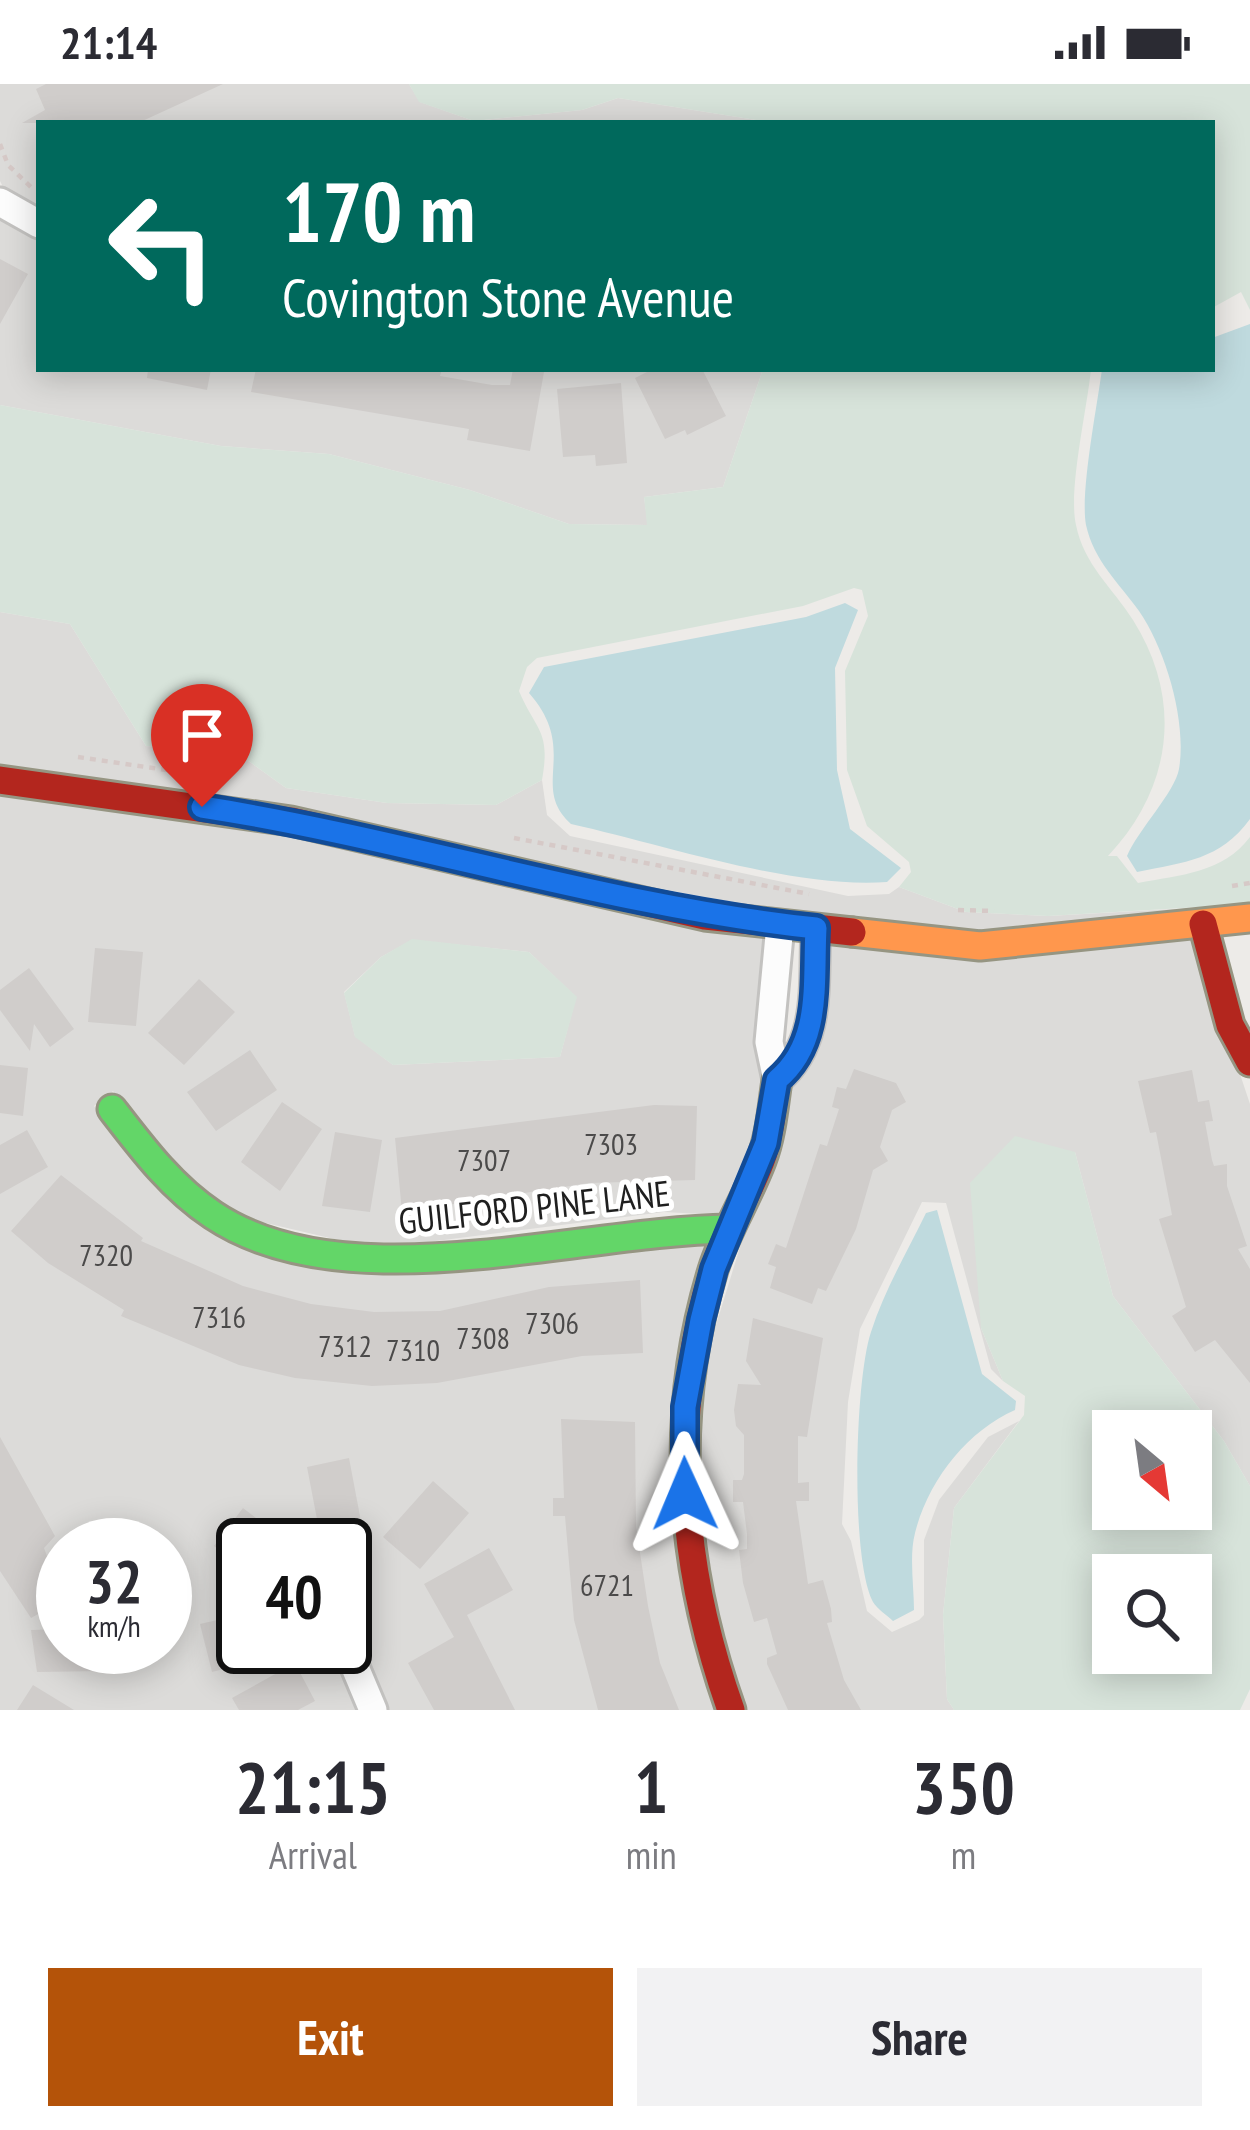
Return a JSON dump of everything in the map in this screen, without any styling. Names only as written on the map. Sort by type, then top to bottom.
[{"type":"street","points":[[0,202],[36,222]]},
{"type":"street","points":[[0,780],[291,821],[705,916],[780,925],[980,946],[1250,918]]},
{"type":"street","points":[[1203,924],[1230,1025],[1250,1062]]},
{"type":"street","points":[[730,1710],[692,1576],[684,1449],[692,1360],[729,1229],[766,1143],[777,1080],[770,1042],[780,925]]},
{"type":"street","points":[[777,1080],[798,1062],[809,1041],[816,928]]},
{"type":"street","name":"GUILFORD PINE LANE","points":[[112,1109],[158,1168],[200,1205],[236,1228],[281,1243],[390,1260],[667,1226],[729,1229]]},
{"type":"street","points":[[358,1674],[373,1710]]},
{"type":"path","points":[[0,144],[8,165],[36,191]]},
{"type":"path","points":[[74,757],[178,772]]},
{"type":"path","points":[[502,836],[810,894]]},
{"type":"path","points":[[1228,887],[1250,883]]},
{"type":"path","points":[[949,910],[1007,912]]},
{"type":"shaded area","points":[[0,84],[409,84],[420,102],[471,120],[36,120],[36,208],[4,189],[0,181]]},
{"type":"shaded area","points":[[409,84],[1250,84],[1250,310],[1241,292],[1215,306],[1215,120],[756,120],[618,98],[582,110],[471,120],[419,102]]},
{"type":"shaded area","points":[[618,98],[756,120],[484,120],[582,110]]},
{"type":"shaded area","points":[[0,216],[36,235],[36,372],[762,372],[723,487],[644,497],[648,525],[569,524],[470,490],[329,454],[221,446],[0,405]]},
{"type":"shaded area","points":[[762,372],[1091,372],[1076,471],[1076,525],[1092,564],[1149,650],[1164,711],[1158,772],[1130,829],[1108,856],[1117,856],[1138,883],[1214,865],[1250,837],[1250,904],[1048,916],[966,912],[899,887],[911,872],[909,862],[867,826],[847,770],[845,671],[868,616],[862,590],[854,588],[803,606],[537,658],[527,667],[519,691],[543,740],[542,780],[496,805],[387,803],[286,788],[236,752],[146,746],[70,624],[0,612],[0,405],[221,446],[329,454],[470,490],[569,524],[647,525],[644,497],[723,487]]},
{"type":"shaded area","points":[[0,612],[70,624],[146,746],[236,752],[286,788],[387,803],[496,805],[542,780],[547,815],[570,836],[848,896],[889,894],[899,887],[966,912],[1048,916],[1229,906],[979,932],[781,911],[0,767]]},
{"type":"shaded area","points":[[0,793],[290,834],[703,930],[767,937],[757,1039],[764,1079],[754,1138],[721,1215],[664,1212],[389,1247],[334,1239],[240,1217],[166,1159],[113,1091],[94,1106],[148,1176],[192,1215],[234,1241],[280,1256],[392,1274],[668,1239],[710,1241],[680,1357],[671,1447],[680,1577],[718,1710],[387,1710],[371,1674],[372,1518],[216,1518],[216,1674],[346,1674],[360,1710],[0,1710]],"holes":[[[412,940],[529,952],[576,997],[560,1057],[393,1065],[355,1036],[344,992],[381,957]]]},
{"type":"shaded area","points":[[412,939],[529,952],[577,997],[560,1057],[393,1065],[355,1037],[344,993],[381,957]]},
{"type":"shaded area","points":[[1195,939],[1250,1104],[1250,1486],[1212,1425],[1212,1410],[1200,1410],[1113,1296],[1075,1152],[981,1328],[1003,1381],[991,1369],[946,1203],[922,1202],[860,1329],[848,1402],[842,1524],[851,1541],[867,1611],[892,1632],[919,1620],[924,1615],[924,1540],[939,1500],[988,1437],[1019,1421],[954,1508],[943,1615],[947,1699],[954,1710],[744,1710],[698,1533],[704,1364],[789,1088],[806,1073],[820,1048],[828,943]]},
{"type":"shaded area","points":[[1015,1136],[1075,1152],[1113,1296],[1200,1410],[1092,1410],[1092,1530],[1212,1530],[1212,1425],[1250,1486],[1250,1689],[1240,1710],[954,1710],[947,1699],[943,1615],[954,1508],[1024,1415],[1025,1396],[1003,1381],[981,1328],[970,1183]]},
{"type":"water","points":[[1250,324],[1250,819],[1214,851],[1137,872],[1127,856],[1176,778],[1180,730],[1158,646],[1139,611],[1101,561],[1086,525],[1087,472],[1102,372],[1215,372],[1215,337]]},
{"type":"water","points":[[845,603],[858,610],[835,668],[837,770],[850,829],[901,868],[887,882],[812,879],[729,864],[571,824],[559,810],[551,733],[529,693],[544,667],[806,617]]},
{"type":"water","points":[[937,1210],[982,1374],[1016,1401],[1015,1410],[966,1444],[929,1495],[913,1542],[914,1610],[893,1621],[873,1602],[861,1548],[857,1468],[861,1388],[882,1302],[926,1213]]},
{"type":"building","points":[[46,84],[223,84],[145,120],[22,123],[45,110],[36,89]]},
{"type":"building","points":[[0,259],[28,274],[0,324]]},
{"type":"building","points":[[148,372],[210,372],[207,390],[147,378]]},
{"type":"building","points":[[255,372],[441,372],[440,376],[510,385],[512,372],[544,372],[530,451],[467,440],[469,429],[251,392]]},
{"type":"building","points":[[647,372],[704,372],[726,416],[687,435],[685,430],[665,439],[635,378]]},
{"type":"building","points":[[621,383],[627,463],[596,466],[595,455],[563,457],[557,389]]},
{"type":"building","points":[[95,948],[143,952],[136,1026],[88,1022]]},
{"type":"building","points":[[29,968],[74,1029],[50,1047],[34,1024],[30,1051],[0,1010],[0,990]]},
{"type":"building","points":[[199,979],[235,1012],[184,1065],[148,1033]]},
{"type":"building","points":[[250,1050],[277,1090],[216,1131],[187,1092]]},
{"type":"building","points":[[0,1065],[28,1068],[23,1116],[0,1113]]},
{"type":"building","points":[[854,1069],[896,1083],[906,1102],[892,1110],[880,1147],[888,1161],[873,1170],[856,1229],[826,1291],[818,1288],[812,1304],[770,1288],[776,1267],[768,1264],[776,1244],[786,1248],[820,1144],[827,1146],[839,1109],[832,1107],[837,1087],[846,1089]]},
{"type":"building","points":[[1192,1070],[1198,1102],[1209,1100],[1213,1121],[1205,1122],[1212,1160],[1214,1166],[1227,1164],[1227,1186],[1247,1246],[1238,1249],[1250,1269],[1250,1383],[1215,1340],[1195,1352],[1172,1316],[1186,1307],[1159,1219],[1172,1215],[1156,1132],[1150,1133],[1138,1081]]},
{"type":"building","points":[[282,1102],[322,1129],[280,1191],[241,1162]]},
{"type":"building","points":[[654,1105],[697,1106],[695,1180],[589,1183],[402,1212],[395,1138]]},
{"type":"building","points":[[27,1130],[48,1167],[0,1194],[0,1145]]},
{"type":"building","points":[[335,1132],[382,1140],[370,1212],[322,1206]]},
{"type":"building","points":[[61,1175],[141,1241],[243,1286],[311,1304],[374,1312],[440,1311],[549,1287],[640,1280],[643,1353],[582,1356],[437,1383],[372,1386],[295,1378],[239,1365],[121,1316],[124,1310],[48,1263],[11,1231]]},
{"type":"building","points":[[753,1318],[823,1338],[807,1437],[798,1436],[798,1483],[809,1482],[809,1501],[796,1501],[808,1584],[823,1580],[831,1609],[832,1622],[827,1623],[844,1680],[861,1710],[788,1710],[767,1664],[767,1658],[777,1654],[767,1618],[754,1622],[743,1583],[739,1550],[747,1549],[747,1534],[743,1502],[733,1502],[733,1480],[742,1480],[744,1474],[744,1435],[736,1426],[734,1410],[738,1384],[761,1385],[746,1361]]},
{"type":"building","points":[[561,1419],[635,1422],[636,1526],[648,1606],[660,1663],[679,1710],[598,1710],[574,1620],[565,1516],[553,1516],[553,1498],[564,1498]]},
{"type":"building","points":[[0,1437],[45,1518],[36,1518],[36,1615],[31,1618],[0,1571]]},
{"type":"building","points":[[349,1458],[360,1518],[317,1518],[307,1467]]},
{"type":"building","points":[[433,1481],[469,1513],[420,1569],[383,1537]]},
{"type":"building","points":[[243,1508],[256,1518],[235,1518]]},
{"type":"building","points":[[489,1548],[513,1590],[467,1615],[515,1710],[434,1710],[408,1663],[454,1637],[424,1584]]},
{"type":"building","points":[[216,1620],[216,1671],[212,1672],[200,1624]]},
{"type":"building","points":[[275,1674],[301,1674],[315,1701],[298,1710],[239,1710],[232,1698]]},
{"type":"building","points":[[33,1685],[74,1710],[17,1710]]},
{"type":"traffic: fast","points":[[112,1109],[171,1180],[213,1215],[267,1241],[328,1255],[464,1256],[729,1229]]},
{"type":"traffic: slow","points":[[852,932],[980,946],[1250,918]]},
{"type":"traffic: jam","points":[[0,780],[291,821],[705,916],[852,932]]},
{"type":"traffic: jam","points":[[1203,924],[1230,1025],[1250,1062]]},
{"type":"traffic: jam","points":[[731,1710],[700,1602],[686,1492],[685,1436],[699,1325],[713,1270],[764,1151],[777,1080]]},
{"type":"route","points":[[202,807],[291,821],[705,916],[816,928],[809,1041],[798,1062],[777,1080],[766,1143],[714,1269],[701,1320],[685,1407],[685,1494]]}]
